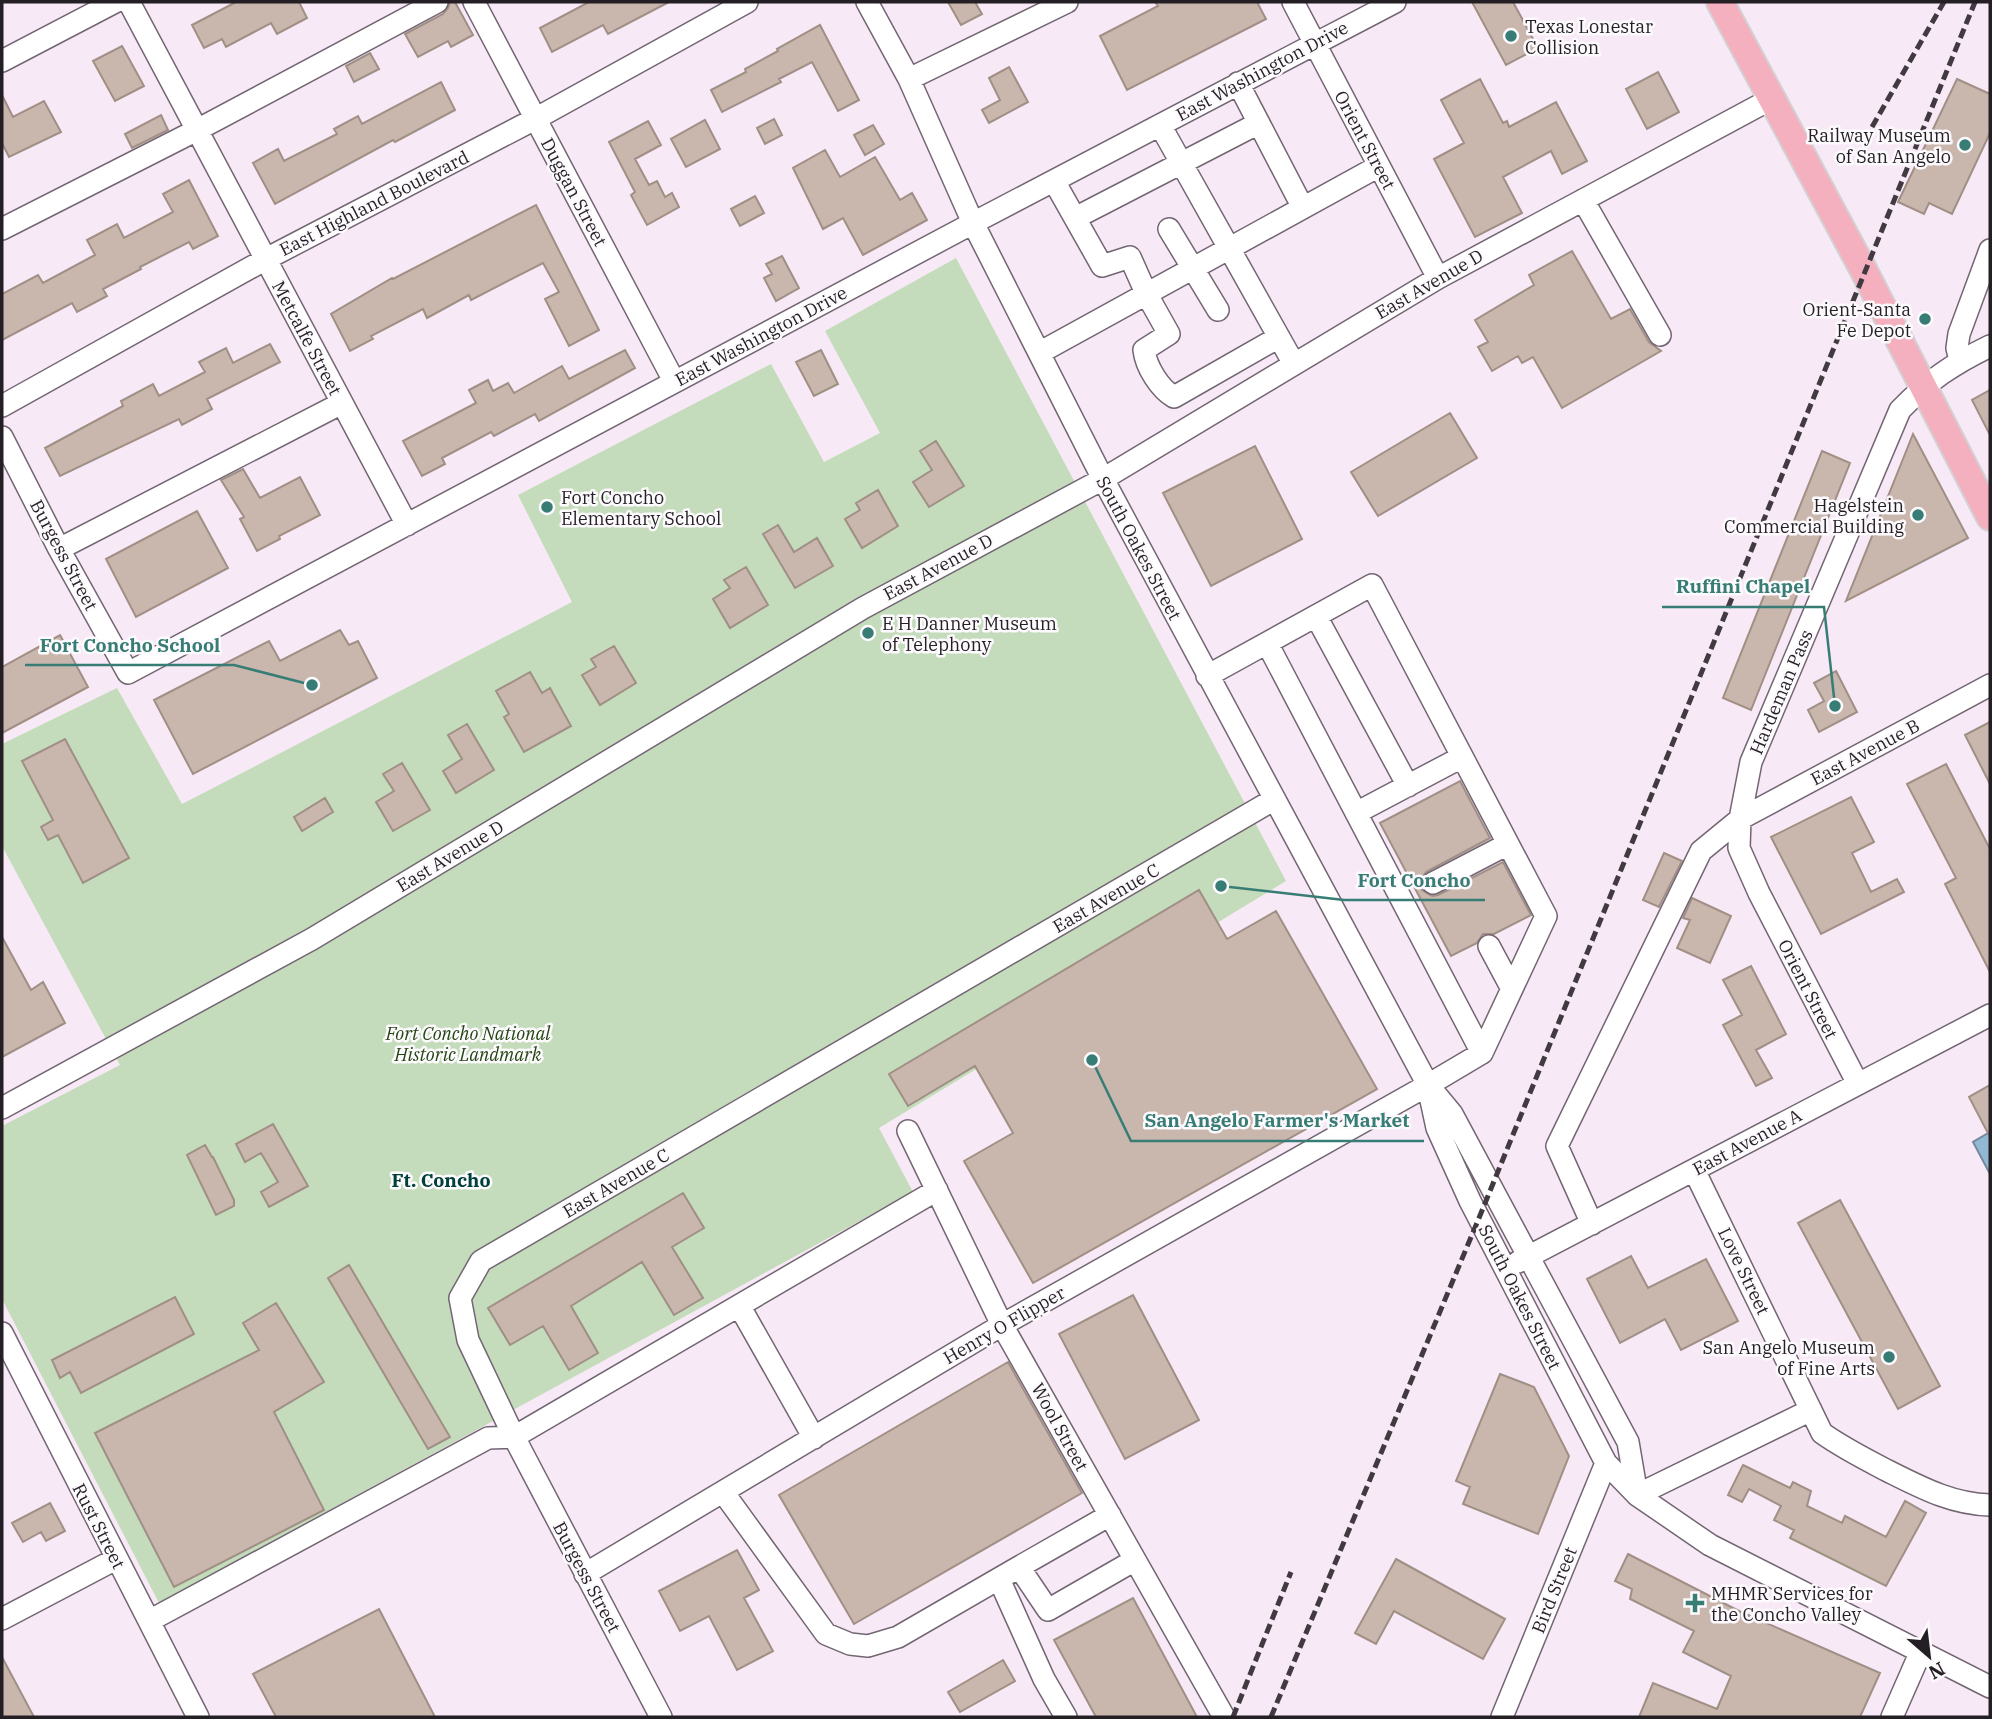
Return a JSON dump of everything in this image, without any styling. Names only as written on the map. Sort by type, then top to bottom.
[{"type":"main road","points":[[1720,2],[1864,271],[1990,517]]},
{"type":"street","points":[[2,61],[115,2]]},
{"type":"street","name":"Metcalfe Street","points":[[129,2],[407,525]]},
{"type":"street","points":[[2,229],[197,130],[437,2]]},
{"type":"street","name":"Duggan Street","points":[[474,2],[674,381]]},
{"type":"street","name":"East Highland Boulevard","points":[[2,406],[266,259],[535,120],[747,2]]},
{"type":"street","name":"South Oakes Street","points":[[867,2],[909,79],[973,223],[1207,676],[1428,1085],[1452,1114],[1628,1442],[1637,1495]]},
{"type":"street","points":[[909,79],[1068,2]]},
{"type":"street","name":"Orient Street","points":[[1293,2],[1438,278]]},
{"type":"street","name":"East Washington Drive","points":[[128,673],[674,381],[1395,2]]},
{"type":"street","points":[[1238,83],[1303,208]]},
{"type":"street","name":"East Avenue D","points":[[2,1108],[312,939],[863,608],[1103,479],[1438,278],[1770,99]]},
{"type":"street","points":[[1075,218],[1259,123]]},
{"type":"street","points":[[1160,125],[1294,364]]},
{"type":"street","points":[[1039,353],[1379,166]]},
{"type":"street","points":[[1054,181],[1102,266],[1129,257],[1169,334],[1144,350],[1145,359],[1161,386],[1174,397],[1190,426]]},
{"type":"street","points":[[1583,200],[1660,335]]},
{"type":"street","points":[[1169,229],[1218,310]]},
{"type":"street","points":[[1960,361],[1957,348],[1959,334],[1990,250]]},
{"type":"street","points":[[1174,397],[1279,337]]},
{"type":"street","name":"Hardeman Pass","points":[[1759,893],[1739,848],[1740,819],[1751,762],[1900,410],[1923,386],[1960,361],[1990,346]]},
{"type":"street","points":[[59,549],[342,403]]},
{"type":"street","name":"Burgess Street","points":[[2,437],[59,549],[128,673]]},
{"type":"street","points":[[1207,676],[1372,585],[1546,916],[1482,1053]]},
{"type":"street","points":[[1316,616],[1408,786]]},
{"type":"street","points":[[1267,643],[1482,1053]]},
{"type":"street","name":"East Avenue B","points":[[1592,1224],[1557,1146],[1701,851],[1740,819],[1990,685]]},
{"type":"street","points":[[1356,813],[1462,757]]},
{"type":"street","name":"East Avenue C","points":[[514,1437],[468,1340],[460,1298],[481,1261],[1273,800]]},
{"type":"street","points":[[1433,883],[1508,844]]},
{"type":"street","name":"Orient Street","points":[[1759,893],[1857,1084]]},
{"type":"street","points":[[1489,946],[1512,989]]},
{"type":"street","name":"East Avenue A","points":[[1504,1269],[1990,1015]]},
{"type":"street","name":"Henry O Flipper","points":[[585,1574],[1002,1325],[1482,1053]]},
{"type":"street","name":"South Oakes Street","points":[[1428,1085],[1437,1128],[1504,1269],[1606,1463],[1637,1495],[1710,1545],[1990,1686]]},
{"type":"street","name":"Wool Street","points":[[908,1131],[1002,1325],[1224,1717]]},
{"type":"street","name":"Love Street","points":[[1694,1170],[1822,1433],[1842,1447],[1945,1498],[1967,1504],[1990,1505]]},
{"type":"street","points":[[149,1621],[488,1438],[514,1437],[937,1190]]},
{"type":"street","points":[[740,1307],[814,1438]]},
{"type":"street","name":"Rust Street","points":[[2,1333],[198,1717]]},
{"type":"street","points":[[1637,1495],[1811,1410]]},
{"type":"street","name":"Burgess Street","points":[[514,1437],[661,1717]]},
{"type":"street","name":"Bird Street","points":[[1502,1717],[1606,1463]]},
{"type":"street","points":[[723,1492],[826,1634],[850,1644],[868,1647],[898,1637],[1110,1515]]},
{"type":"street","points":[[2,1619],[116,1559]]},
{"type":"street","points":[[1019,1567],[1048,1610],[1135,1560]]},
{"type":"street","points":[[999,1579],[1045,1679],[1066,1717]]},
{"type":"street","points":[[1892,1717],[1921,1651]]},
{"type":"green space","name":"Fort Concho National Historic Landmark","points":[[956,258],[1286,881],[879,1128],[913,1192],[159,1603],[2,1299],[2,1126],[120,1065],[2,846],[2,744],[117,688],[182,804],[572,602],[518,495],[771,364],[824,462],[880,433],[825,331]]},
{"type":"water","points":[[1990,1132],[1990,1174],[1973,1142]]},
{"type":"building","points":[[236,2],[299,2],[307,18],[277,34],[271,23],[226,47],[222,39],[204,48],[192,25]]},
{"type":"building","points":[[450,2],[455,2],[473,35],[451,47],[448,41],[418,57],[405,34],[443,14]]},
{"type":"building","points":[[589,2],[669,2],[608,34],[603,25],[552,52],[540,28]]},
{"type":"building","points":[[948,2],[975,2],[982,14],[961,25]]},
{"type":"building","points":[[1155,2],[1257,2],[1266,19],[1127,90],[1100,36],[1158,6]]},
{"type":"building","points":[[1472,2],[1513,2],[1538,48],[1506,65]]},
{"type":"building","points":[[820,25],[859,100],[838,111],[812,62],[779,79],[781,82],[722,112],[711,90],[746,72],[745,69]]},
{"type":"building","points":[[122,46],[144,86],[115,101],[93,61]]},
{"type":"building","points":[[370,53],[379,69],[354,82],[346,66]]},
{"type":"building","points":[[1009,67],[1028,102],[989,123],[982,110],[1000,100],[989,78]]},
{"type":"building","points":[[1658,72],[1679,112],[1647,129],[1626,89]]},
{"type":"building","points":[[1480,79],[1503,123],[1507,121],[1509,127],[1556,102],[1587,161],[1562,174],[1551,151],[1503,177],[1522,213],[1475,237],[1434,159],[1464,143],[1441,100]]},
{"type":"building","points":[[1957,79],[1990,94],[1990,133],[1952,214],[1929,203],[1924,214],[1898,202]]},
{"type":"building","points":[[441,82],[455,110],[395,142],[393,140],[275,204],[253,163],[278,149],[284,161],[337,134],[334,129],[358,116],[362,124]]},
{"type":"building","points":[[2,95],[13,117],[44,101],[61,132],[9,157],[2,143]]},
{"type":"building","points":[[161,115],[168,130],[132,148],[125,134]]},
{"type":"building","points":[[774,119],[782,135],[765,144],[757,128]]},
{"type":"building","points":[[705,120],[720,149],[686,167],[671,139]]},
{"type":"building","points":[[648,121],[661,145],[635,159],[649,185],[657,181],[665,197],[672,193],[679,207],[647,225],[631,195],[635,192],[609,142]]},
{"type":"building","points":[[873,125],[884,144],[865,155],[854,135]]},
{"type":"building","points":[[825,150],[840,177],[875,157],[900,200],[912,193],[927,220],[863,255],[843,218],[823,229],[793,168]]},
{"type":"building","points":[[189,180],[218,236],[193,249],[189,242],[140,267],[141,269],[103,289],[107,296],[77,312],[72,303],[2,340],[2,294],[38,275],[43,283],[95,255],[87,240],[117,224],[124,238],[173,212],[163,194]]},
{"type":"building","points":[[755,196],[764,213],[740,226],[731,209]]},
{"type":"building","points":[[536,205],[599,330],[569,346],[545,299],[559,292],[543,263],[471,300],[469,295],[427,318],[423,309],[371,336],[373,339],[350,351],[331,314],[392,278]]},
{"type":"building","points":[[1572,251],[1611,319],[1630,309],[1649,342],[1661,351],[1562,408],[1533,357],[1522,363],[1518,356],[1492,371],[1478,347],[1488,342],[1475,320],[1534,285],[1529,275]]},
{"type":"building","points":[[782,256],[799,288],[776,301],[764,278],[772,274],[766,264]]},
{"type":"building","points":[[270,344],[280,362],[207,399],[212,409],[182,425],[179,419],[60,476],[45,448],[123,406],[121,401],[153,384],[159,396],[205,372],[199,362],[226,348],[233,363]]},
{"type":"building","points":[[625,350],[635,368],[539,421],[535,414],[494,436],[491,432],[442,458],[445,464],[422,476],[403,441],[476,403],[469,390],[488,380],[493,391],[508,383],[514,393],[562,366],[569,379]]},
{"type":"building","points":[[821,350],[838,384],[814,396],[796,362]]},
{"type":"building","points":[[1990,390],[1990,435],[1972,400]]},
{"type":"building","points":[[1450,413],[1477,458],[1378,516],[1351,472]]},
{"type":"building","name":"Hagelstein Commercial Building","points":[[1913,434],[1968,538],[1846,601]]},
{"type":"building","points":[[936,441],[964,486],[929,507],[913,482],[932,470],[920,451]]},
{"type":"building","points":[[1255,446],[1302,539],[1211,586],[1163,493]]},
{"type":"building","points":[[1822,451],[1850,463],[1751,710],[1723,698]]},
{"type":"building","points":[[243,469],[260,498],[300,477],[320,515],[279,536],[280,539],[257,551],[240,519],[244,517],[221,480]]},
{"type":"building","points":[[878,490],[898,526],[862,548],[845,519],[860,510],[856,503]]},
{"type":"building","points":[[197,511],[228,568],[136,617],[106,559]]},
{"type":"building","points":[[778,525],[794,552],[817,538],[833,566],[795,588],[763,534]]},
{"type":"building","points":[[746,567],[768,605],[730,628],[713,599],[730,588],[724,580]]},
{"type":"building","points":[[340,630],[349,645],[358,641],[377,678],[193,774],[154,700],[269,641],[280,661]]},
{"type":"building","points":[[60,635],[88,687],[2,733],[2,667]]},
{"type":"building","points":[[614,646],[636,683],[600,705],[582,675],[596,667],[591,659]]},
{"type":"building","points":[[1836,671],[1857,712],[1819,732],[1808,710],[1824,701],[1814,683]]},
{"type":"building","points":[[530,672],[542,693],[550,688],[571,726],[524,752],[504,717],[509,714],[496,691]]},
{"type":"building","points":[[1990,722],[1990,784],[1965,735]]},
{"type":"building","points":[[467,724],[494,770],[456,793],[443,771],[462,759],[448,735]]},
{"type":"building","points":[[65,739],[129,858],[83,883],[58,835],[48,840],[41,827],[53,820],[22,761]]},
{"type":"building","points":[[402,763],[430,810],[393,831],[376,802],[394,791],[383,774]]},
{"type":"building","points":[[1946,764],[1990,849],[1990,972],[1945,884],[1956,878],[1907,784]]},
{"type":"building","points":[[1460,781],[1490,838],[1426,872],[1420,882],[1422,890],[1432,896],[1438,895],[1503,862],[1531,915],[1494,934],[1483,934],[1477,943],[1451,956],[1380,823]]},
{"type":"building","points":[[1851,797],[1874,842],[1852,853],[1871,892],[1897,879],[1904,892],[1821,934],[1771,837]]},
{"type":"building","points":[[325,798],[333,812],[302,831],[294,817]]},
{"type":"building","points":[[1664,853],[1682,861],[1659,907],[1643,900]]},
{"type":"building","points":[[1199,890],[1227,939],[1276,911],[1377,1089],[1033,1283],[964,1161],[1013,1133],[975,1066],[908,1106],[889,1074]]},
{"type":"building","points":[[1692,898],[1731,916],[1710,963],[1677,948],[1690,920],[1683,918]]},
{"type":"building","points":[[2,937],[31,990],[43,982],[65,1023],[2,1057]]},
{"type":"building","points":[[1751,966],[1786,1034],[1756,1050],[1772,1078],[1756,1086],[1723,1025],[1742,1015],[1723,980]]},
{"type":"building","points":[[1990,1085],[1990,1137],[1969,1097]]},
{"type":"building","points":[[273,1124],[308,1186],[269,1207],[261,1192],[278,1182],[261,1153],[245,1162],[236,1144]]},
{"type":"building","points":[[205,1145],[234,1200],[234,1206],[216,1215],[187,1155]]},
{"type":"building","points":[[683,1193],[704,1228],[672,1247],[703,1298],[674,1315],[642,1262],[571,1306],[598,1353],[569,1370],[543,1326],[510,1345],[488,1308]]},
{"type":"building","points":[[1840,1200],[1940,1386],[1898,1409],[1798,1223]]},
{"type":"building","points":[[1631,1256],[1648,1288],[1706,1259],[1738,1321],[1681,1350],[1665,1319],[1620,1343],[1587,1279]]},
{"type":"building","points":[[349,1265],[450,1437],[428,1449],[328,1278]]},
{"type":"building","points":[[1133,1295],[1199,1420],[1125,1459],[1059,1334]]},
{"type":"building","points":[[175,1297],[194,1334],[81,1393],[70,1372],[60,1378],[52,1360]]},
{"type":"building","points":[[276,1303],[324,1382],[274,1412],[324,1510],[174,1587],[95,1433],[259,1350],[243,1323]]},
{"type":"building","points":[[1008,1362],[1082,1493],[854,1624],[779,1495]]},
{"type":"building","points":[[1500,1374],[1534,1387],[1569,1456],[1538,1534],[1463,1504],[1470,1487],[1456,1481]]},
{"type":"building","points":[[1743,1465],[1790,1488],[1793,1482],[1811,1491],[1807,1506],[1842,1523],[1845,1516],[1886,1537],[1905,1501],[1926,1513],[1886,1586],[1790,1538],[1794,1530],[1774,1520],[1781,1506],[1749,1489],[1742,1502],[1728,1495]]},
{"type":"building","points":[[50,1503],[65,1531],[46,1541],[41,1532],[23,1542],[12,1523]]},
{"type":"building","points":[[737,1550],[759,1590],[744,1598],[773,1651],[737,1670],[709,1616],[680,1631],[659,1591]]},
{"type":"building","points":[[1628,1554],[1739,1611],[1880,1673],[1860,1717],[1639,1717],[1653,1683],[1717,1709],[1731,1676],[1683,1652],[1694,1631],[1630,1599],[1632,1589],[1615,1581]]},
{"type":"building","points":[[1396,1559],[1505,1619],[1483,1659],[1394,1611],[1376,1644],[1355,1633]]},
{"type":"building","points":[[1133,1598],[1197,1717],[1096,1717],[1054,1640]]},
{"type":"building","points":[[379,1609],[435,1717],[276,1717],[253,1674]]},
{"type":"building","points":[[2,1657],[34,1717],[2,1717]]},
{"type":"building","points":[[1003,1660],[1015,1681],[960,1712],[948,1692]]},
{"type":"railway","points":[[1872,127],[1944,2]]},
{"type":"railway","points":[[1271,1717],[1479,1218],[1975,2]]},
{"type":"railway","points":[[1233,1717],[1291,1572]]},
{"type":"place","name":"Texas Lonestar Collision","points":[[1511,36]]},
{"type":"place","name":"Railway Museum of San Angelo","points":[[1965,145]]},
{"type":"place","name":"Orient-Santa Fe Depot","points":[[1925,319]]},
{"type":"place","name":"Fort Concho Elementary School","points":[[547,507]]},
{"type":"place","name":"Hagelstein Commercial Building","points":[[1918,515]]},
{"type":"place","name":"E H Danner Museum of Telephony","points":[[868,633]]},
{"type":"place","name":"Fort Concho School","points":[[312,685]]},
{"type":"place","name":"Ruffini Chapel","points":[[1835,706]]},
{"type":"place","name":"Fort Concho","points":[[1221,886]]},
{"type":"place","name":"San Angelo Farmer's Market","points":[[1092,1060]]},
{"type":"place","name":"San Angelo Museum of Fine Arts","points":[[1889,1357]]},
{"type":"place","name":"MHMR Services for the Concho Valley","points":[[1695,1603]]},
{"type":"district","name":"Ft. Concho","points":[[441,1180]]}]
